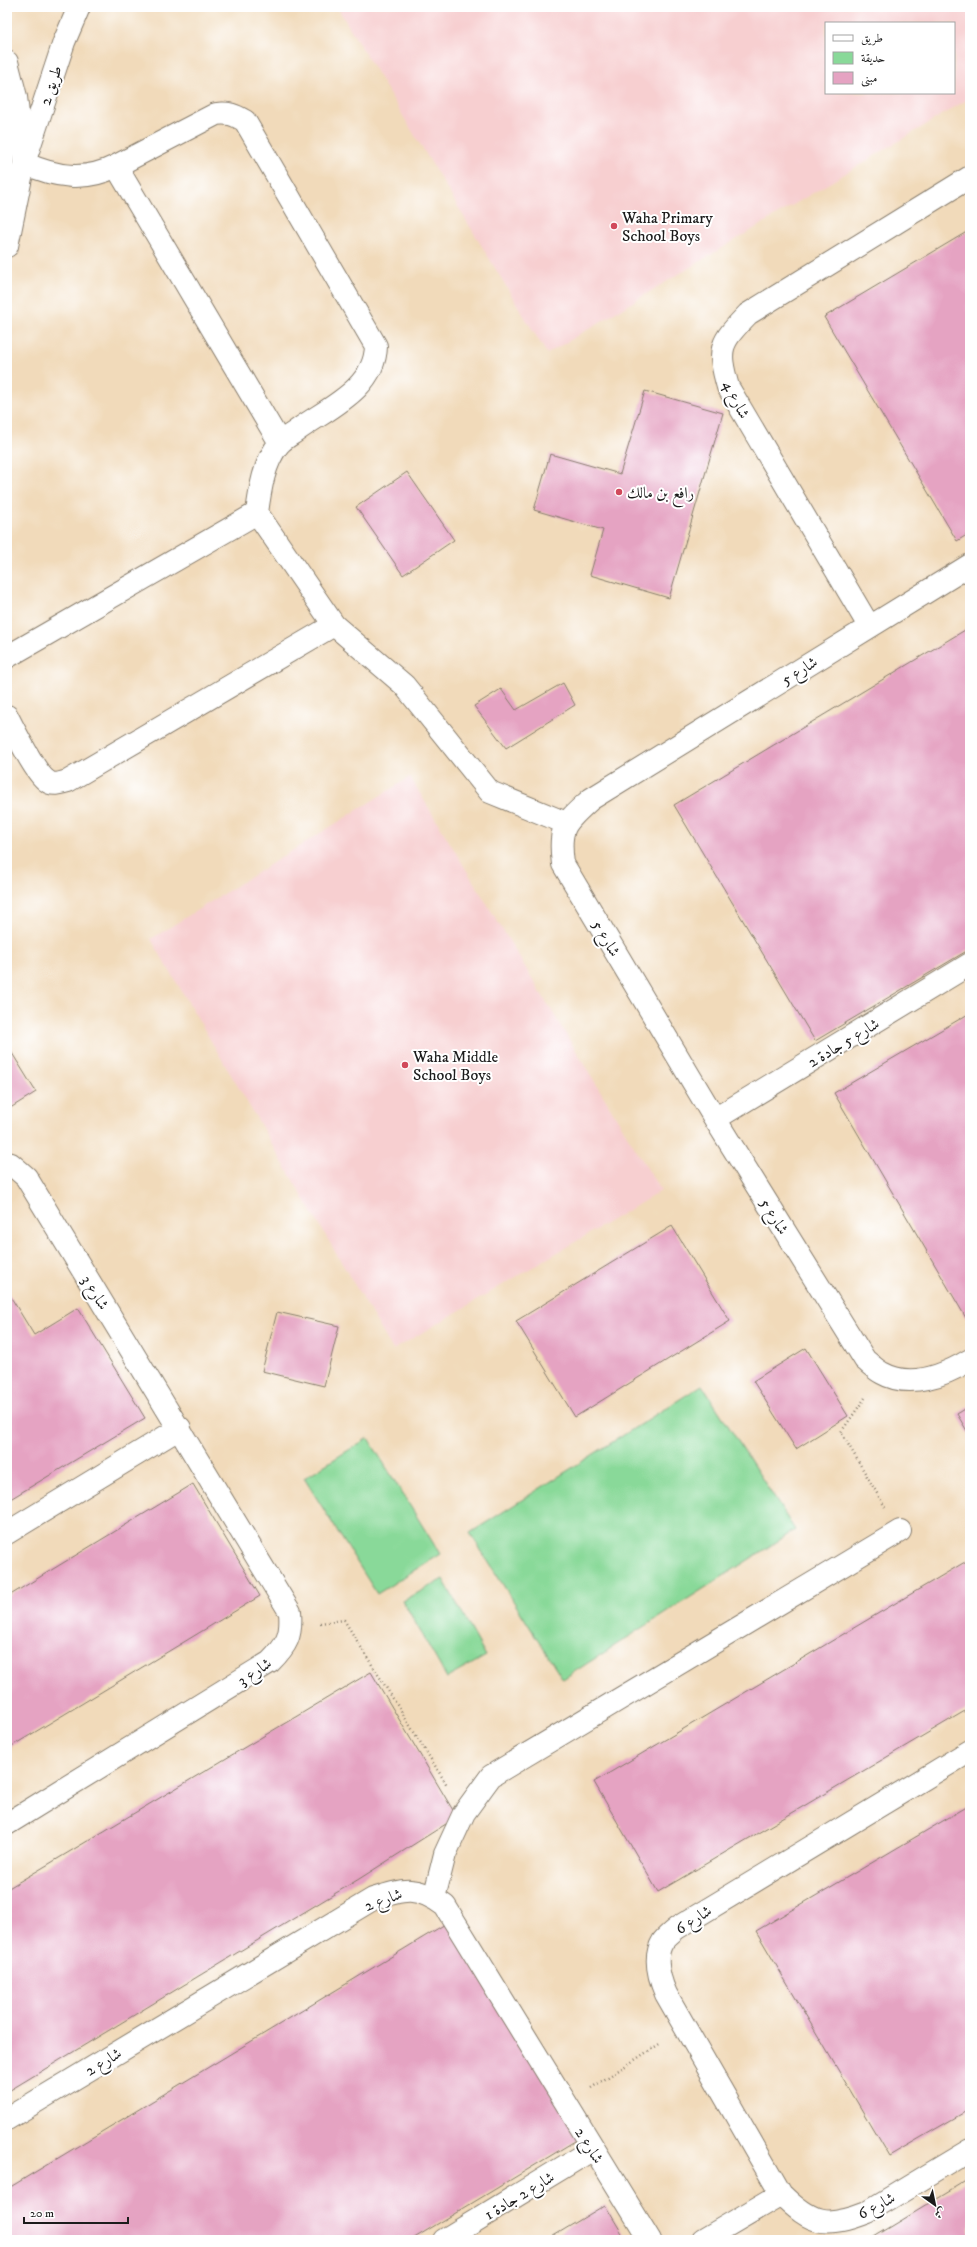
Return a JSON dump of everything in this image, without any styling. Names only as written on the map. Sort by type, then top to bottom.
[{"type":"street","name":"طريق 2","points":[[7,246],[24,163],[64,42],[79,7]]},
{"type":"street","name":"طريق 2","points":[[7,62],[16,97],[24,163]]},
{"type":"street","points":[[24,163],[41,171],[59,176],[78,177],[104,173],[216,114],[226,113],[236,115],[245,121],[376,346],[373,366],[360,386],[280,443],[268,463],[261,488],[257,513],[334,625],[404,685],[490,792],[566,823]]},
{"type":"street","points":[[116,166],[280,443]]},
{"type":"street","name":"شارع 4","points":[[869,626],[728,387],[721,362],[724,343],[732,331],[748,314],[970,177]]},
{"type":"street","points":[[7,657],[257,513]]},
{"type":"street","name":"شارع 5","points":[[970,565],[591,798],[566,823],[560,844],[563,864],[716,1119],[865,1360],[883,1374],[900,1379],[917,1381],[951,1371],[970,1360]]},
{"type":"street","points":[[7,716],[40,774],[48,782],[58,784],[68,781],[334,625]]},
{"type":"street","name":"شارع 5 جادة 2","points":[[716,1119],[970,964]]},
{"type":"street","name":"شارع 3","points":[[7,1163],[11,1164],[26,1177],[180,1428],[290,1612],[292,1628],[289,1639],[282,1651],[270,1662],[7,1824]]},
{"type":"street","points":[[7,1533],[180,1428]]},
{"type":"street","points":[[434,1898],[445,1854],[464,1813],[490,1776],[900,1531]]},
{"type":"street","name":"شارع 6","points":[[970,1751],[676,1928],[663,1942],[658,1957],[659,1978],[686,2028],[782,2194],[799,2212],[818,2221],[835,2222],[867,2212],[970,2150]]},
{"type":"street","name":"شارع 2","points":[[7,2119],[373,1899],[409,1889],[421,1891],[445,1906],[565,2104],[650,2240]]},
{"type":"street","name":"شارع 2 جادة 1","points":[[444,2240],[593,2149]]},
{"type":"street","points":[[703,2240],[782,2194]]},
{"type":"path","points":[[883,1374],[840,1432],[900,1531]]},
{"type":"path","points":[[292,1628],[344,1620],[464,1813]]},
{"type":"path","points":[[565,2104],[686,2028]]},
{"type":"shaded area","name":"Waha Primary School Boys","points":[[337,7],[970,7],[970,98],[547,354]]},
{"type":"shaded area","name":"Waha Middle School Boys","points":[[410,777],[661,1191],[393,1350],[151,939]]},
{"type":"green space","points":[[702,1385],[795,1530],[563,1679],[470,1533]]},
{"type":"green space","points":[[368,1438],[440,1554],[377,1594],[304,1478]]},
{"type":"green space","points":[[443,1579],[486,1656],[447,1678],[403,1601]]},
{"type":"building","points":[[970,230],[970,533],[957,541],[824,317]]},
{"type":"building","name":"رافع بن مالك","points":[[645,391],[723,413],[669,598],[590,575],[603,530],[534,510],[550,454],[620,474]]},
{"type":"building","points":[[407,472],[454,540],[403,575],[356,507]]},
{"type":"building","points":[[970,627],[970,949],[815,1041],[674,805]]},
{"type":"building","points":[[563,683],[575,705],[506,748],[474,706],[501,689],[516,710]]},
{"type":"building","points":[[970,1013],[970,1315],[966,1318],[834,1093]]},
{"type":"building","points":[[7,1045],[36,1092],[7,1110]]},
{"type":"building","points":[[672,1226],[730,1321],[575,1417],[516,1321]]},
{"type":"building","points":[[7,1291],[34,1335],[78,1308],[145,1418],[7,1501]]},
{"type":"building","points":[[277,1312],[339,1326],[324,1386],[262,1371]]},
{"type":"building","points":[[806,1348],[848,1416],[796,1449],[753,1381]]},
{"type":"building","points":[[970,1406],[970,1436],[957,1414]]},
{"type":"building","points":[[193,1484],[260,1596],[7,1749],[7,1597]]},
{"type":"building","points":[[970,1559],[970,1708],[658,1892],[594,1782]]},
{"type":"building","points":[[371,1672],[457,1817],[359,1879],[7,2092],[7,1889]]},
{"type":"building","points":[[970,1805],[970,2109],[889,2156],[756,1931]]},
{"type":"building","points":[[452,1920],[580,2138],[411,2240],[7,2240],[7,2189]]},
{"type":"building","points":[[970,2179],[970,2240],[869,2240],[922,2208]]},
{"type":"building","points":[[605,2205],[626,2240],[547,2240],[550,2238]]},
{"type":"place","name":"Waha Primary School Boys","points":[[614,226]]},
{"type":"place","name":"رافع بن مالك","points":[[619,492]]},
{"type":"place","name":"Waha Middle School Boys","points":[[405,1065]]}]
